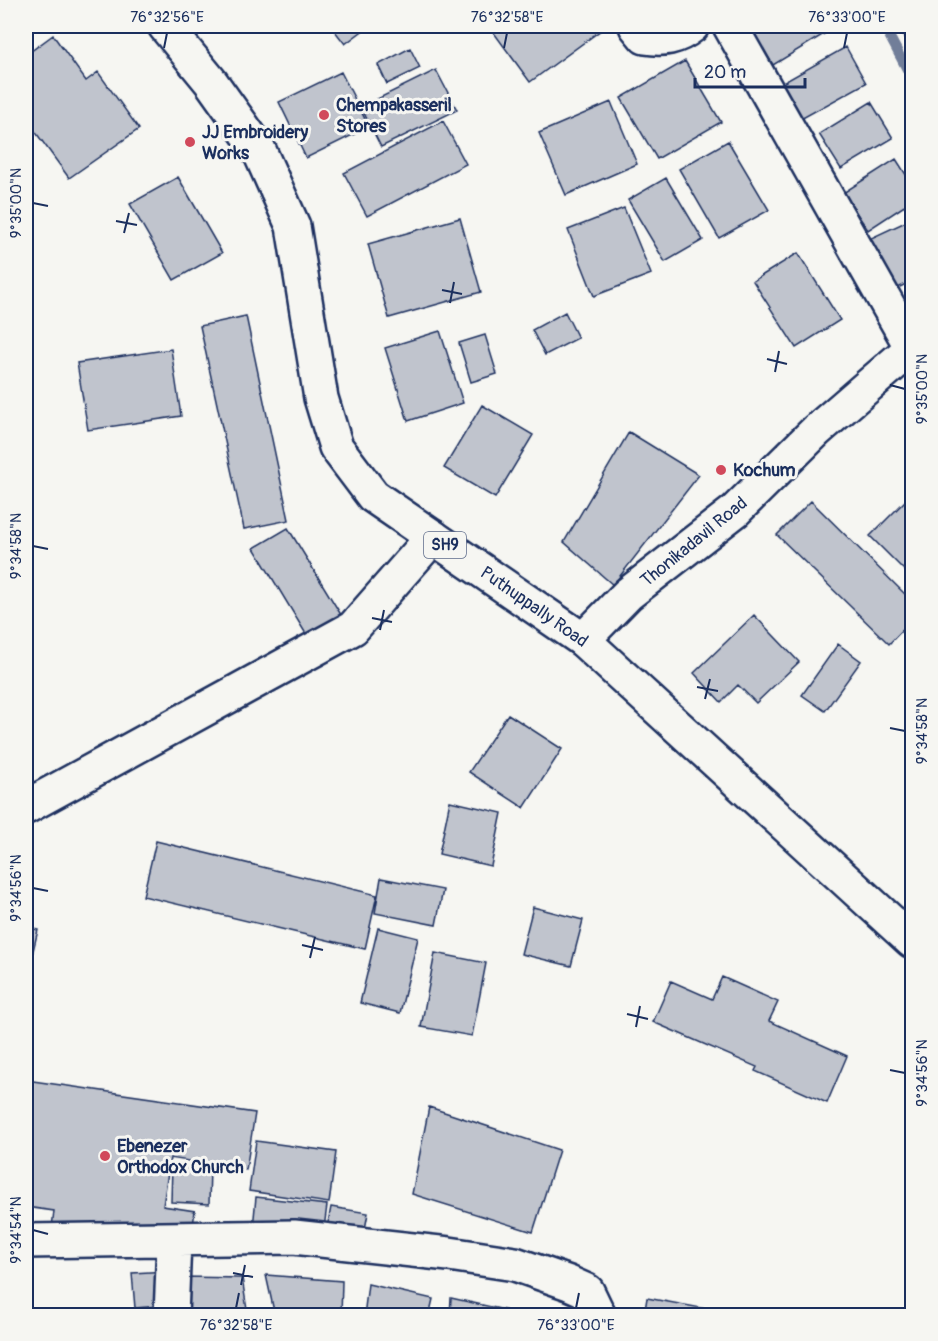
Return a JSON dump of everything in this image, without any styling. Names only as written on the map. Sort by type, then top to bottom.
[{"type":"street","name":"Puthuppally Road","points":[[165,26],[211,82],[258,148],[293,226],[321,399],[336,447],[373,496],[583,640],[912,941]]},
{"type":"street","points":[[636,26],[645,37],[663,40],[683,33],[692,26]]},
{"type":"street","points":[[730,26],[912,348]]},
{"type":"street","name":"Thonikadavil Road","points":[[583,640],[628,594],[735,511],[816,431],[912,348]]},
{"type":"street","points":[[26,807],[353,628],[433,537]]},
{"type":"street","points":[[26,1241],[294,1237],[449,1254],[515,1264],[587,1291],[599,1316]]},
{"type":"street","points":[[171,1316],[174,1240]]},
{"type":"building","points":[[331,26],[369,26],[345,44]]},
{"type":"building","points":[[489,26],[598,26],[601,30],[530,82]]},
{"type":"building","points":[[833,26],[834,28],[773,65],[749,27]]},
{"type":"building","points":[[912,30],[912,52],[903,35]]},
{"type":"building","points":[[53,35],[86,81],[98,72],[139,129],[69,178],[26,119],[26,55]]},
{"type":"building","points":[[846,47],[866,83],[799,120],[779,85]]},
{"type":"building","points":[[410,48],[420,68],[387,84],[378,65]]},
{"type":"building","points":[[685,61],[721,122],[657,159],[621,98]]},
{"type":"building","points":[[436,70],[457,110],[381,147],[361,107]]},
{"type":"building","name":"Chempakasseril Stores","points":[[341,72],[369,127],[306,158],[279,102]]},
{"type":"building","points":[[611,102],[637,164],[566,195],[539,133]]},
{"type":"building","points":[[871,102],[893,138],[841,169],[819,134]]},
{"type":"building","points":[[443,121],[466,164],[367,216],[344,173]]},
{"type":"building","points":[[728,141],[769,210],[719,238],[679,169]]},
{"type":"building","points":[[896,159],[912,184],[912,201],[868,230],[843,193]]},
{"type":"building","points":[[178,177],[222,253],[174,280],[130,204]]},
{"type":"building","points":[[666,178],[703,240],[665,262],[628,200]]},
{"type":"building","points":[[624,208],[651,274],[594,296],[568,230]]},
{"type":"building","points":[[460,218],[481,292],[389,318],[368,244]]},
{"type":"building","points":[[912,219],[912,281],[892,291],[869,239]]},
{"type":"building","points":[[798,253],[840,320],[796,348],[753,281]]},
{"type":"building","points":[[565,312],[578,338],[545,355],[532,330]]},
{"type":"building","points":[[246,316],[289,520],[244,529],[200,326]]},
{"type":"building","points":[[440,331],[463,403],[408,421],[385,348]]},
{"type":"building","points":[[485,335],[497,374],[471,382],[459,343]]},
{"type":"building","points":[[171,349],[181,416],[88,430],[77,363]]},
{"type":"building","points":[[482,405],[533,435],[495,498],[444,468]]},
{"type":"building","points":[[629,432],[699,475],[613,585],[564,542]]},
{"type":"building","points":[[912,494],[912,578],[870,536]]},
{"type":"building","points":[[811,501],[912,601],[912,620],[889,644],[777,535]]},
{"type":"building","points":[[288,528],[343,618],[309,639],[254,548]]},
{"type":"building","points":[[754,615],[799,662],[756,703],[738,685],[721,702],[694,673]]},
{"type":"building","points":[[838,644],[861,661],[825,711],[802,695]]},
{"type":"building","points":[[508,714],[562,749],[524,808],[469,772]]},
{"type":"building","points":[[450,801],[502,813],[491,866],[439,854]]},
{"type":"building","points":[[156,841],[377,895],[365,949],[143,896]]},
{"type":"building","points":[[381,878],[443,890],[436,925],[375,913]]},
{"type":"building","points":[[533,907],[583,920],[571,966],[521,954]]},
{"type":"building","points":[[26,927],[38,930],[26,980]]},
{"type":"building","points":[[378,928],[418,938],[400,1013],[360,1003]]},
{"type":"building","points":[[435,953],[486,963],[472,1036],[421,1027]]},
{"type":"building","points":[[722,977],[778,1002],[769,1021],[847,1056],[827,1103],[755,1071],[757,1067],[653,1022],[671,981],[712,999]]},
{"type":"building","points":[[26,1080],[255,1113],[246,1170],[170,1158],[163,1206],[195,1211],[190,1246],[52,1227],[54,1211],[26,1207]]},
{"type":"building","points":[[429,1107],[559,1150],[533,1232],[412,1194]]},
{"type":"building","points":[[256,1141],[336,1152],[329,1203],[249,1191]]},
{"type":"building","points":[[172,1166],[210,1168],[209,1204],[171,1202]]},
{"type":"building","points":[[256,1197],[327,1205],[323,1236],[253,1228]]},
{"type":"building","points":[[331,1207],[368,1213],[363,1240],[326,1233]]},
{"type":"building","points":[[168,1271],[170,1305],[135,1308],[132,1273]]},
{"type":"building","points":[[266,1275],[342,1281],[341,1316],[275,1316]]},
{"type":"building","points":[[182,1277],[242,1278],[248,1316],[181,1316]]},
{"type":"building","points":[[368,1284],[433,1299],[429,1316],[364,1316]]},
{"type":"building","points":[[451,1298],[505,1310],[504,1316],[450,1316]]},
{"type":"building","points":[[647,1298],[739,1315],[739,1316],[644,1316]]},
{"type":"waterway","points":[[884,26],[912,79]]},
{"type":"place","name":"Chempakasseril Stores","points":[[324,115]]},
{"type":"place","name":"JJ Embroidery Works","points":[[190,142]]},
{"type":"place","name":"Kochum","points":[[721,470]]},
{"type":"place","name":"Ebenezer Orthodox Church","points":[[105,1156]]}]
